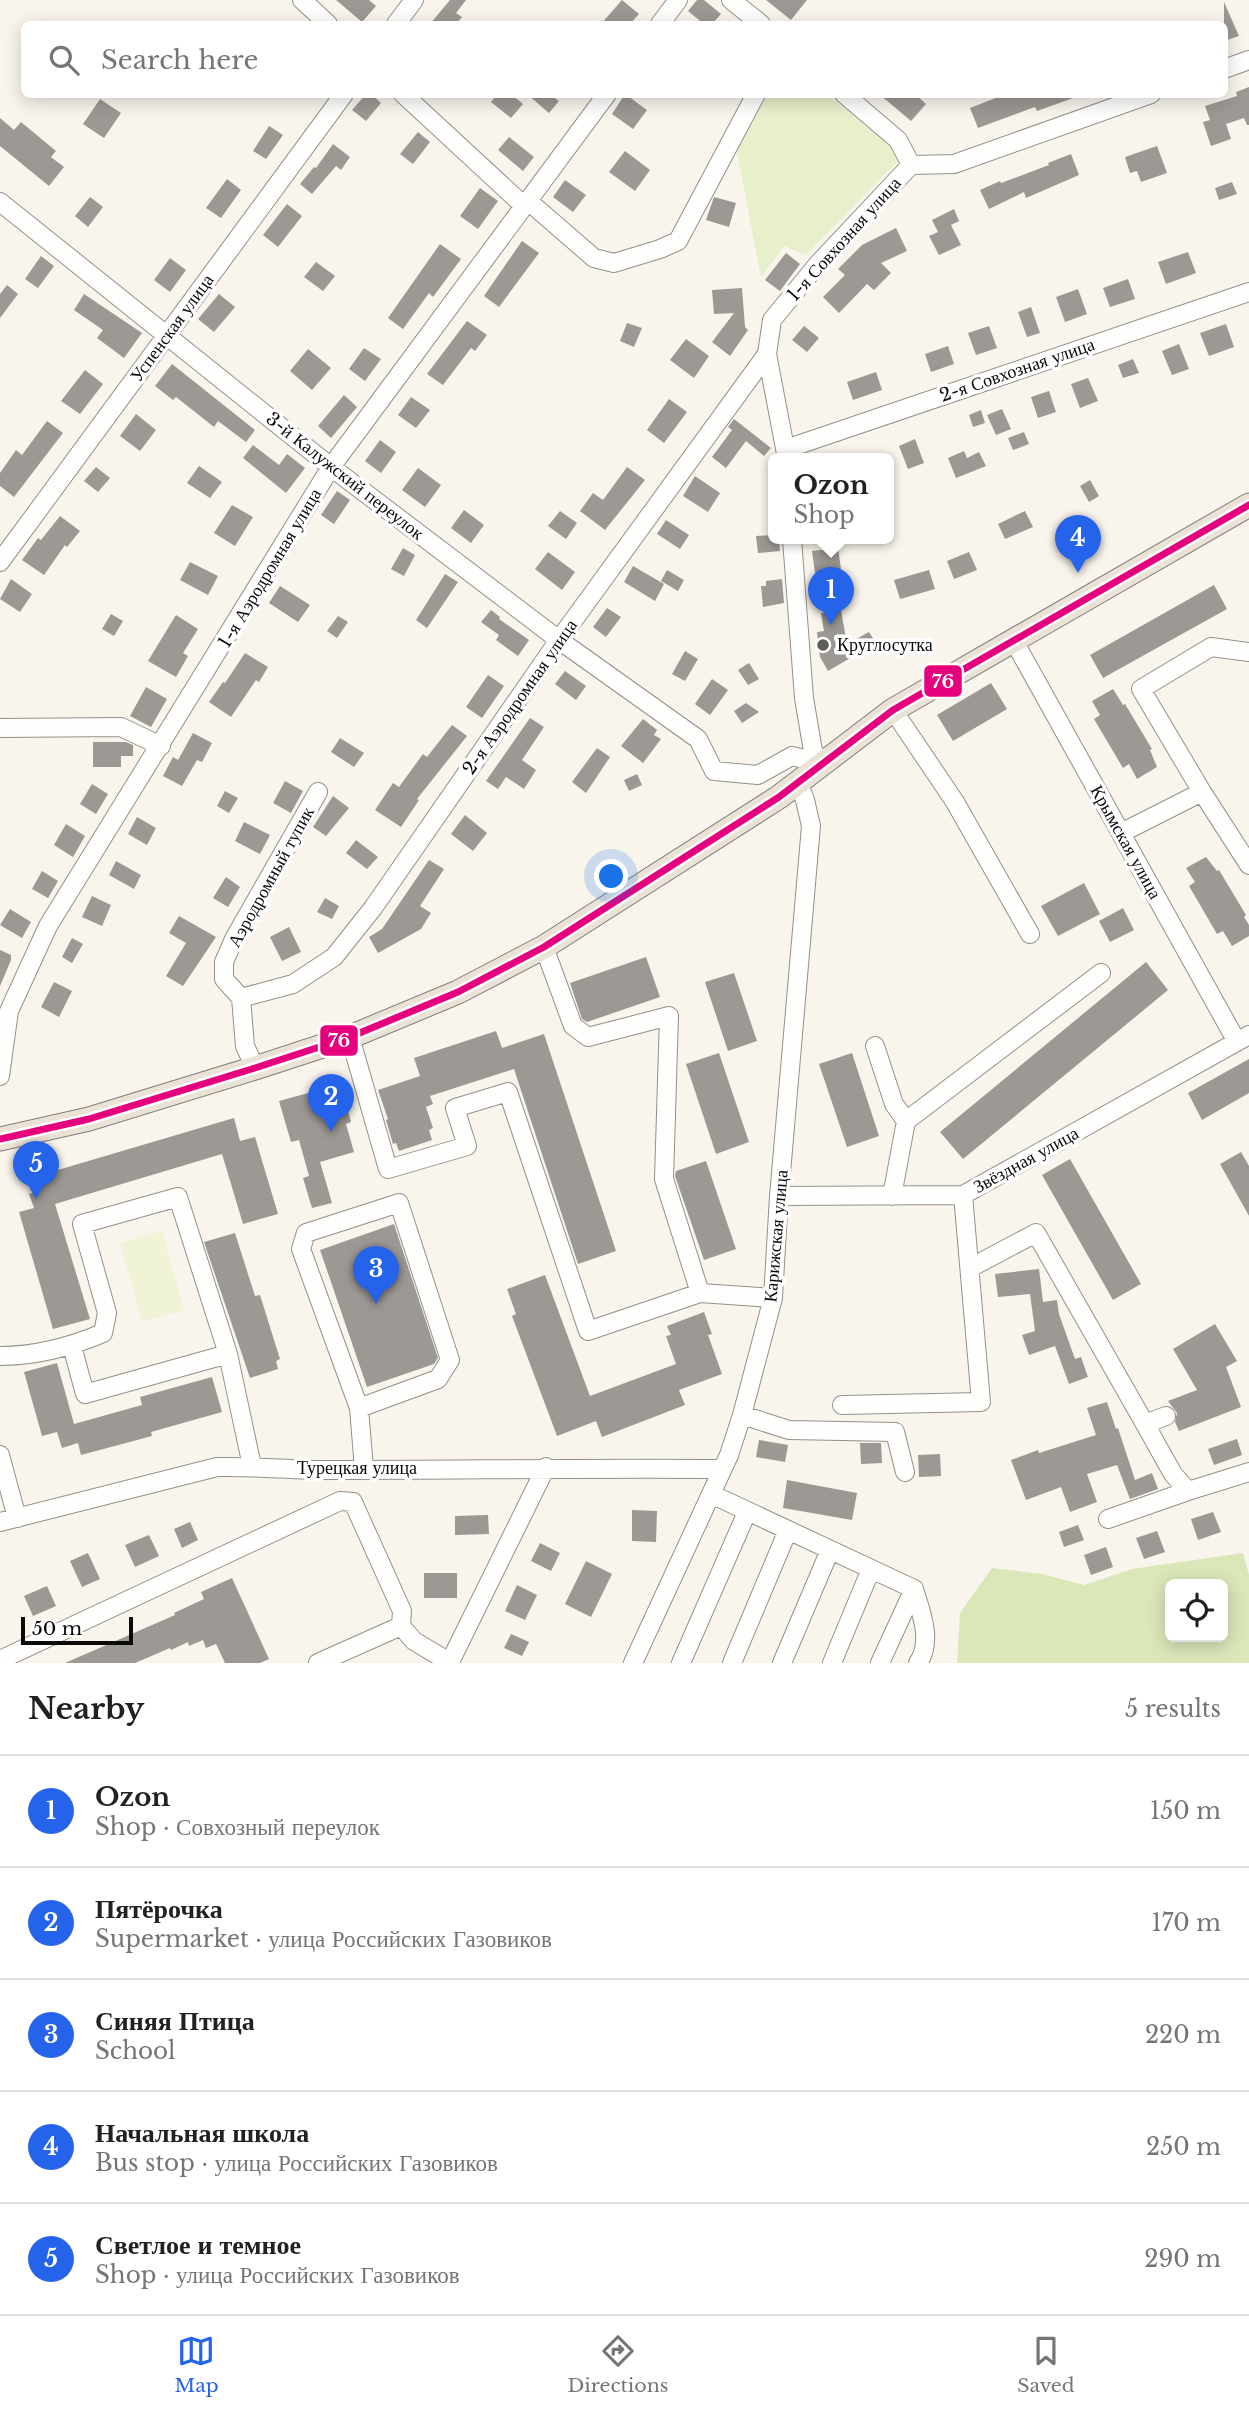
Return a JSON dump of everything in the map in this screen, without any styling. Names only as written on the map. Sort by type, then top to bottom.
[{"type":"main road","points":[[0,1139],[89,1119],[255,1068],[350,1037],[458,992],[544,947],[799,784],[894,709],[1249,505]]},
{"type":"street","points":[[302,0],[325,21]]},
{"type":"street","points":[[398,21],[414,0]]},
{"type":"street","points":[[662,21],[678,0]]},
{"type":"street","points":[[731,0],[757,21]]},
{"type":"street","points":[[1228,68],[1249,60]]},
{"type":"street","name":"Успенская улица","points":[[0,562],[341,98]]},
{"type":"street","points":[[408,98],[525,202],[594,258],[614,263],[678,241],[754,98]]},
{"type":"street","name":"1-я Аэродромная улица","points":[[0,1076],[9,1010],[48,926],[331,467],[604,98]]},
{"type":"street","points":[[849,98],[898,140],[911,165]]},
{"type":"street","name":"1-я Совхозная улица","points":[[767,354],[772,320],[814,267],[911,165],[954,164],[1141,98]]},
{"type":"street","name":"3-й Калужский переулок","points":[[0,202],[331,467],[559,640],[698,739],[714,771],[758,775],[792,756],[824,764]]},
{"type":"street","name":"2-я Совхозная улица","points":[[789,453],[1249,292]]},
{"type":"street","points":[[767,354],[786,453]]},
{"type":"street","name":"2-я Аэродромная улица","points":[[241,998],[293,984],[334,957],[373,908],[559,640],[767,354]]},
{"type":"street","points":[[792,544],[808,728],[813,751],[824,764]]},
{"type":"street","name":"Крымская улица","points":[[1014,642],[1121,833],[1243,1039]]},
{"type":"street","points":[[1249,652],[1210,647],[1141,689],[1249,865]]},
{"type":"street","points":[[894,709],[955,802],[1030,934]]},
{"type":"street","points":[[0,728],[121,727],[161,746]]},
{"type":"street","name":"Карижская улица","points":[[633,1663],[729,1455],[773,1298],[810,825],[806,800],[799,784]]},
{"type":"street","name":"Аэродромный тупик","points":[[241,998],[224,979],[224,962],[233,939],[318,792]]},
{"type":"street","points":[[1121,833],[1202,792]]},
{"type":"street","points":[[544,947],[573,1026],[588,1037],[669,1016],[664,1180],[700,1293]]},
{"type":"street","points":[[892,1196],[906,1121],[1101,973]]},
{"type":"street","points":[[241,998],[245,1046],[255,1068]]},
{"type":"street","points":[[350,1037],[388,1169],[467,1146],[456,1108],[508,1092],[588,1331],[700,1293],[773,1298]]},
{"type":"street","name":"Звёздная улица","points":[[779,1196],[963,1195],[1243,1039]]},
{"type":"street","points":[[875,1046],[894,1104],[906,1121]]},
{"type":"street","points":[[842,1405],[981,1402],[963,1195]]},
{"type":"street","points":[[0,1356],[72,1346],[103,1333],[107,1313],[82,1224],[178,1197],[228,1354],[252,1466]]},
{"type":"street","points":[[359,1408],[438,1379],[450,1360],[399,1203],[306,1233],[301,1248],[359,1408],[364,1469]]},
{"type":"street","points":[[970,1268],[1036,1233],[1173,1474],[1188,1491]]},
{"type":"street","points":[[72,1346],[85,1394],[228,1354]]},
{"type":"street","points":[[742,1415],[789,1430],[895,1432],[905,1472]]},
{"type":"street","points":[[1145,1424],[1166,1416]]},
{"type":"street","points":[[0,1455],[8,1520]]},
{"type":"street","name":"Турецкая улица","points":[[8,1520],[217,1467],[327,1470],[545,1467],[721,1469]]},
{"type":"street","points":[[0,1660],[340,1501],[353,1502],[402,1611],[401,1626],[414,1641],[450,1663],[545,1467]]},
{"type":"street","points":[[1108,1519],[1249,1472]]},
{"type":"street","points":[[711,1494],[914,1589],[926,1628],[918,1663]]},
{"type":"street","points":[[681,1663],[747,1512]]},
{"type":"street","points":[[732,1663],[788,1530]]},
{"type":"street","points":[[782,1663],[830,1549]]},
{"type":"street","points":[[832,1663],[871,1569]]},
{"type":"street","points":[[880,1663],[914,1589]]},
{"type":"street","points":[[318,1663],[401,1626]]},
{"type":"green space","points":[[764,98],[832,98],[895,150],[897,162],[806,255],[784,246],[761,277],[736,148]]},
{"type":"green space","points":[[162,1231],[184,1310],[142,1322],[120,1243]]},
{"type":"green space","points":[[1243,1553],[1249,1575],[1249,1663],[957,1663],[960,1613],[992,1568],[1042,1574],[1084,1585],[1132,1569]]},
{"type":"building","points":[[336,0],[369,0],[376,6],[361,21]]},
{"type":"building","points":[[450,0],[466,0],[456,13],[462,17],[459,21],[432,21]]},
{"type":"building","points":[[622,0],[639,14],[633,21],[604,21]]},
{"type":"building","points":[[697,0],[704,0],[721,14],[715,21],[700,21],[688,11]]},
{"type":"building","points":[[766,0],[807,0],[791,20]]},
{"type":"building","points":[[1224,2],[1239,36],[1228,40],[1228,21],[1224,21]]},
{"type":"building","points":[[1249,87],[1249,125],[1244,118],[1226,124],[1231,139],[1211,146],[1203,122],[1210,120],[1205,106],[1237,96],[1236,92]]},
{"type":"building","points":[[362,98],[375,98],[381,103],[366,121],[352,110]]},
{"type":"building","points":[[494,98],[516,98],[523,104],[511,118],[491,102]]},
{"type":"building","points":[[532,98],[555,98],[559,101],[549,113]]},
{"type":"building","points":[[622,98],[630,98],[647,110],[633,129],[612,114]]},
{"type":"building","points":[[884,98],[919,98],[926,104],[911,121]]},
{"type":"building","points":[[996,98],[1073,98],[1037,111],[1035,107],[978,128],[970,108]]},
{"type":"building","points":[[100,99],[121,113],[104,138],[83,124]]},
{"type":"building","points":[[0,118],[14,130],[21,122],[56,151],[51,157],[64,167],[49,186],[0,146]]},
{"type":"building","points":[[269,126],[283,135],[266,159],[253,151]]},
{"type":"building","points":[[418,132],[430,142],[413,164],[400,154]]},
{"type":"building","points":[[509,137],[534,157],[523,171],[498,150]]},
{"type":"building","points":[[333,144],[350,157],[341,170],[336,166],[312,194],[300,184],[314,167],[316,168]]},
{"type":"building","points":[[1157,146],[1167,173],[1141,182],[1137,171],[1130,173],[1125,157]]},
{"type":"building","points":[[625,151],[650,170],[635,191],[609,172]]},
{"type":"building","points":[[1071,154],[1079,175],[1026,198],[1024,192],[989,209],[980,190],[1049,165],[1048,163]]},
{"type":"building","points":[[227,179],[241,190],[221,218],[206,208]]},
{"type":"building","points":[[565,180],[586,195],[573,212],[553,197]]},
{"type":"building","points":[[1232,182],[1237,194],[1219,200],[1215,188]]},
{"type":"building","points":[[480,188],[498,201],[478,229],[460,216]]},
{"type":"building","points":[[90,197],[103,207],[88,227],[75,216]]},
{"type":"building","points":[[714,197],[736,203],[729,227],[706,220]]},
{"type":"building","points":[[287,204],[302,216],[278,247],[263,235]]},
{"type":"building","points":[[954,209],[959,221],[951,225],[961,245],[939,255],[929,236],[938,232],[932,220]]},
{"type":"building","points":[[896,228],[907,251],[881,263],[891,273],[874,290],[867,284],[839,313],[823,297],[845,275],[838,269],[862,245]]},
{"type":"building","points":[[522,241],[539,253],[499,307],[484,296]]},
{"type":"building","points":[[440,244],[461,259],[433,297],[429,293],[403,329],[388,318]]},
{"type":"building","points":[[1188,252],[1196,273],[1166,284],[1158,262]]},
{"type":"building","points":[[786,253],[800,264],[780,291],[765,280]]},
{"type":"building","points":[[41,256],[54,266],[38,288],[25,279]]},
{"type":"building","points":[[170,258],[186,270],[170,292],[154,280]]},
{"type":"building","points":[[316,262],[335,276],[323,291],[304,277]]},
{"type":"building","points":[[1128,279],[1135,299],[1110,307],[1103,288]]},
{"type":"building","points":[[7,285],[18,294],[0,318],[0,294]]},
{"type":"building","points":[[742,288],[745,327],[748,330],[730,356],[712,342],[734,313],[714,314],[712,290]]},
{"type":"building","points":[[1078,289],[1087,314],[1065,322],[1056,297]]},
{"type":"building","points":[[84,294],[142,333],[124,358],[97,338],[103,330],[74,310]]},
{"type":"building","points":[[219,294],[235,307],[214,332],[198,319]]},
{"type":"building","points":[[1031,307],[1040,333],[1027,337],[1018,312]]},
{"type":"building","points":[[467,321],[487,335],[475,351],[471,348],[443,385],[427,374]]},
{"type":"building","points":[[627,323],[642,328],[634,347],[620,341]]},
{"type":"building","points":[[1226,324],[1234,347],[1209,356],[1200,333]]},
{"type":"building","points":[[804,326],[819,338],[807,352],[792,340]]},
{"type":"building","points":[[989,326],[997,348],[976,355],[968,333]]},
{"type":"building","points":[[686,339],[709,356],[694,378],[670,360]]},
{"type":"building","points":[[1179,344],[1189,369],[1172,375],[1162,351]]},
{"type":"building","points":[[948,346],[954,364],[931,372],[925,354]]},
{"type":"building","points":[[364,348],[381,359],[365,381],[349,369]]},
{"type":"building","points":[[308,349],[331,368],[312,390],[290,371]]},
{"type":"building","points":[[1133,359],[1139,373],[1123,378],[1118,365]]},
{"type":"building","points":[[172,364],[255,430],[246,442],[218,421],[214,427],[176,397],[173,400],[155,386]]},
{"type":"building","points":[[85,370],[103,384],[80,414],[61,401]]},
{"type":"building","points":[[876,372],[882,390],[853,400],[847,382]]},
{"type":"building","points":[[1088,378],[1098,401],[1080,408],[1071,384]]},
{"type":"building","points":[[1049,391],[1056,412],[1038,418],[1031,397]]},
{"type":"building","points":[[344,395],[357,407],[331,438],[318,426]]},
{"type":"building","points":[[411,397],[430,410],[416,428],[398,415]]},
{"type":"building","points":[[669,399],[687,412],[664,443],[647,430]]},
{"type":"building","points":[[1002,409],[1011,429],[996,435],[987,415]]},
{"type":"building","points":[[981,410],[985,423],[973,427],[969,415]]},
{"type":"building","points":[[136,414],[156,430],[140,451],[120,436]]},
{"type":"building","points":[[734,419],[771,448],[764,456],[746,441],[726,468],[712,457],[732,430],[728,427]]},
{"type":"building","points":[[47,421],[63,433],[14,497],[0,486],[0,473],[16,450],[22,455]]},
{"type":"building","points":[[1024,432],[1029,444],[1013,450],[1008,438]]},
{"type":"building","points":[[915,439],[924,463],[908,469],[899,446]]},
{"type":"building","points":[[380,440],[396,452],[381,473],[365,461]]},
{"type":"building","points":[[253,445],[279,465],[287,454],[305,468],[286,493],[243,458]]},
{"type":"building","points":[[964,451],[967,458],[979,452],[986,466],[956,478],[948,458]]},
{"type":"building","points":[[199,466],[222,482],[210,498],[187,483]]},
{"type":"building","points":[[96,467],[110,478],[98,492],[84,481]]},
{"type":"building","points":[[627,467],[645,480],[605,530],[580,511],[593,493],[603,500]]},
{"type":"building","points":[[418,468],[441,485],[425,507],[402,490]]},
{"type":"building","points":[[695,476],[720,493],[708,512],[683,496]]},
{"type":"building","points":[[1090,480],[1099,496],[1089,502],[1080,486]]},
{"type":"building","points":[[337,491],[350,500],[334,524],[321,515]]},
{"type":"building","points":[[232,505],[253,517],[235,546],[214,533]]},
{"type":"building","points":[[464,510],[484,525],[471,543],[451,528]]},
{"type":"building","points":[[560,511],[577,523],[566,539],[548,526]]},
{"type":"building","points":[[1025,511],[1033,527],[1005,539],[998,524]]},
{"type":"building","points":[[60,516],[80,531],[67,547],[65,545],[44,575],[22,560],[38,538],[41,540]]},
{"type":"building","points":[[666,520],[689,535],[680,549],[657,534]]},
{"type":"building","points":[[768,535],[768,544],[779,544],[780,551],[758,553],[756,536]]},
{"type":"building","points":[[403,548],[415,555],[404,576],[391,569]]},
{"type":"building","points":[[838,548],[841,569],[815,573],[812,551]]},
{"type":"building","points":[[548,552],[575,572],[562,590],[535,569]]},
{"type":"building","points":[[969,552],[977,570],[954,579],[947,561]]},
{"type":"building","points":[[190,562],[218,576],[208,595],[180,580]]},
{"type":"building","points":[[633,566],[664,584],[655,601],[624,582]]},
{"type":"building","points":[[667,570],[684,580],[678,591],[661,581]]},
{"type":"building","points":[[929,570],[935,589],[900,599],[894,580]]},
{"type":"building","points":[[445,574],[458,582],[427,628],[416,620]]},
{"type":"building","points":[[11,579],[32,594],[20,612],[0,599]]},
{"type":"building","points":[[782,579],[784,603],[763,607],[761,586],[766,586],[766,581]]},
{"type":"building","points":[[1214,585],[1227,609],[1103,678],[1090,655]]},
{"type":"building","points":[[280,586],[310,605],[298,622],[269,603]]},
{"type":"building","points":[[607,608],[621,617],[606,637],[593,627]]},
{"type":"building","points":[[491,610],[499,619],[529,640],[518,656],[496,640],[499,635],[481,622]]},
{"type":"building","points":[[841,610],[847,644],[869,632],[876,643],[828,671],[820,657],[817,632],[824,631],[821,613]]},
{"type":"building","points":[[111,614],[123,621],[114,636],[102,629]]},
{"type":"building","points":[[176,615],[198,629],[183,653],[188,656],[176,677],[148,661]]},
{"type":"building","points":[[338,616],[348,622],[337,638],[327,631]]},
{"type":"building","points":[[685,651],[698,659],[685,681],[672,674]]},
{"type":"building","points":[[245,653],[268,667],[231,717],[209,702]]},
{"type":"building","points":[[749,663],[759,679],[748,685],[738,670]]},
{"type":"building","points":[[565,671],[586,686],[576,700],[555,684]]},
{"type":"building","points":[[488,675],[504,686],[482,718],[466,707]]},
{"type":"building","points":[[712,679],[728,690],[710,715],[695,704]]},
{"type":"building","points":[[991,683],[1007,709],[953,741],[937,715]]},
{"type":"building","points":[[146,687],[167,699],[151,727],[130,716]]},
{"type":"building","points":[[1113,689],[1152,749],[1150,750],[1157,767],[1137,779],[1129,764],[1123,768],[1094,719],[1100,715],[1092,701]]},
{"type":"building","points":[[746,703],[759,712],[742,723],[734,711]]},
{"type":"building","points":[[530,718],[544,727],[522,760],[536,770],[524,789],[506,777],[498,789],[486,781]]},
{"type":"building","points":[[643,719],[657,730],[654,735],[661,739],[643,763],[621,746]]},
{"type":"building","points":[[452,725],[467,736],[417,799],[419,800],[401,827],[375,810],[393,783],[399,787],[423,754],[427,757]]},
{"type":"building","points":[[193,733],[212,743],[202,762],[197,760],[182,786],[163,776],[173,757],[178,760]]},
{"type":"building","points":[[340,738],[364,753],[354,767],[331,752]]},
{"type":"building","points":[[93,742],[126,742],[133,745],[133,756],[121,756],[121,767],[93,767]]},
{"type":"building","points":[[597,748],[610,757],[586,793],[572,782]]},
{"type":"building","points":[[637,774],[642,785],[629,791],[624,780]]},
{"type":"building","points":[[285,781],[303,791],[291,813],[273,803]]},
{"type":"building","points":[[92,784],[108,794],[96,814],[80,804]]},
{"type":"building","points":[[225,791],[238,798],[229,813],[217,806]]},
{"type":"building","points":[[333,796],[349,808],[326,836],[313,827]]},
{"type":"building","points":[[465,815],[487,833],[473,851],[451,834]]},
{"type":"building","points":[[137,817],[156,828],[147,845],[128,834]]},
{"type":"building","points":[[244,822],[270,835],[260,854],[235,841]]},
{"type":"building","points":[[66,824],[85,836],[73,857],[54,845]]},
{"type":"building","points":[[356,840],[378,857],[367,869],[346,853]]},
{"type":"building","points":[[1206,857],[1217,871],[1219,870],[1246,915],[1244,917],[1249,925],[1249,936],[1232,946],[1223,931],[1217,934],[1189,886],[1195,882],[1186,868]]},
{"type":"building","points":[[429,860],[444,869],[420,906],[431,913],[421,929],[378,953],[369,937],[382,929]]},
{"type":"building","points":[[116,861],[141,875],[134,889],[109,875]]},
{"type":"building","points":[[42,871],[58,881],[48,898],[32,889]]},
{"type":"building","points":[[226,877],[240,887],[228,907],[213,898]]},
{"type":"building","points":[[1084,883],[1100,914],[1058,936],[1041,906]]},
{"type":"building","points":[[92,896],[111,905],[102,926],[82,917]]},
{"type":"building","points":[[325,898],[339,906],[332,919],[317,912]]},
{"type":"building","points":[[1123,908],[1134,930],[1110,942],[1099,921]]},
{"type":"building","points":[[10,909],[31,922],[22,938],[0,925]]},
{"type":"building","points":[[179,916],[216,937],[183,986],[166,976],[186,943],[169,933]]},
{"type":"building","points":[[289,927],[301,952],[282,961],[270,937]]},
{"type":"building","points":[[72,938],[83,944],[72,963],[62,957]]},
{"type":"building","points":[[0,950],[11,955],[11,960],[0,986]]},
{"type":"building","points":[[646,957],[660,997],[587,1022],[582,1019],[570,983]]},
{"type":"building","points":[[1146,962],[1168,990],[963,1159],[940,1132]]},
{"type":"building","points":[[734,973],[757,1041],[728,1051],[705,982]]},
{"type":"building","points":[[54,982],[72,991],[59,1017],[41,1007]]},
{"type":"building","points":[[496,1031],[502,1048],[544,1034],[616,1251],[578,1264],[514,1069],[430,1096],[433,1104],[426,1107],[433,1128],[429,1130],[432,1140],[399,1151],[396,1143],[393,1144],[378,1090],[420,1076],[414,1058]]},
{"type":"building","points":[[719,1053],[749,1142],[716,1154],[686,1064]]},
{"type":"building","points":[[852,1053],[879,1136],[847,1147],[819,1064]]},
{"type":"building","points":[[1249,1059],[1249,1093],[1202,1120],[1188,1093]]},
{"type":"building","points":[[341,1084],[351,1122],[346,1124],[354,1152],[320,1162],[332,1203],[312,1208],[303,1178],[309,1176],[299,1140],[291,1142],[279,1101]]},
{"type":"building","points":[[234,1118],[240,1141],[255,1137],[278,1214],[243,1224],[222,1154],[55,1204],[90,1319],[53,1329],[19,1212],[34,1208],[29,1194],[38,1191],[34,1177]]},
{"type":"building","points":[[1241,1152],[1249,1166],[1249,1216],[1220,1164]]},
{"type":"building","points":[[1070,1159],[1141,1284],[1113,1300],[1042,1175]]},
{"type":"building","points":[[706,1161],[736,1249],[704,1260],[675,1176],[676,1171]]},
{"type":"building","points":[[394,1224],[438,1358],[434,1364],[367,1387],[320,1250]]},
{"type":"building","points":[[235,1233],[255,1296],[260,1295],[280,1359],[276,1361],[278,1369],[250,1378],[204,1242]]},
{"type":"building","points":[[1039,1269],[1043,1302],[1057,1300],[1059,1314],[1075,1359],[1081,1357],[1088,1377],[1069,1384],[1055,1346],[1029,1355],[1022,1335],[1035,1331],[1030,1294],[998,1297],[995,1274]]},
{"type":"building","points":[[545,1275],[590,1396],[676,1364],[666,1336],[671,1335],[667,1326],[704,1312],[712,1334],[708,1335],[722,1374],[679,1390],[685,1405],[602,1437],[596,1421],[557,1436],[512,1316],[516,1314],[507,1289]]},
{"type":"building","points":[[1215,1324],[1237,1361],[1226,1367],[1241,1407],[1179,1431],[1175,1422],[1177,1413],[1168,1401],[1197,1390],[1173,1349]]},
{"type":"building","points":[[57,1363],[74,1424],[142,1405],[140,1397],[212,1377],[222,1412],[151,1432],[152,1436],[81,1455],[78,1443],[62,1448],[57,1432],[42,1436],[24,1372]]},
{"type":"building","points":[[1107,1402],[1135,1480],[1152,1473],[1158,1489],[1130,1499],[1117,1465],[1087,1474],[1097,1502],[1070,1512],[1061,1487],[1026,1500],[1011,1460],[1096,1435],[1087,1408]]},
{"type":"building","points":[[1237,1439],[1242,1455],[1214,1465],[1208,1449]]},
{"type":"building","points":[[759,1440],[788,1445],[785,1462],[756,1457]]},
{"type":"building","points":[[860,1443],[881,1443],[882,1463],[861,1464]]},
{"type":"building","points":[[940,1454],[941,1476],[919,1477],[918,1455]]},
{"type":"building","points":[[787,1480],[857,1493],[852,1520],[783,1508]]},
{"type":"building","points":[[632,1510],[657,1511],[656,1542],[632,1541]]},
{"type":"building","points":[[1213,1512],[1221,1532],[1198,1540],[1191,1519]]},
{"type":"building","points":[[488,1515],[489,1534],[455,1535],[455,1516]]},
{"type":"building","points":[[190,1522],[198,1540],[182,1548],[174,1529]]},
{"type":"building","points":[[1078,1525],[1084,1540],[1064,1547],[1059,1532]]},
{"type":"building","points":[[1157,1531],[1165,1552],[1144,1559],[1136,1538]]},
{"type":"building","points":[[149,1535],[159,1556],[135,1567],[125,1545]]},
{"type":"building","points":[[540,1543],[560,1553],[551,1571],[531,1561]]},
{"type":"building","points":[[1106,1547],[1113,1567],[1091,1575],[1084,1555]]},
{"type":"building","points":[[88,1553],[100,1579],[82,1587],[70,1561]]},
{"type":"building","points":[[586,1561],[612,1574],[591,1617],[565,1604]]},
{"type":"building","points":[[424,1573],[457,1573],[457,1598],[424,1598]]},
{"type":"building","points":[[232,1578],[269,1659],[260,1663],[225,1663],[216,1644],[206,1648],[203,1640],[189,1646],[188,1642],[171,1650],[170,1648],[135,1663],[65,1663],[175,1615],[174,1613],[204,1599],[201,1592]]},
{"type":"building","points":[[517,1585],[537,1595],[525,1620],[505,1611]]},
{"type":"building","points":[[47,1586],[56,1606],[33,1616],[24,1596]]},
{"type":"building","points":[[511,1634],[529,1642],[522,1656],[504,1648]]},
{"type":"transit line","name":"76","points":[[0,1139],[89,1119],[255,1068],[350,1037],[458,992],[544,947],[779,797],[893,710],[1249,505]]},
{"type":"place","name":"Начальная школа","points":[[1078,573]]},
{"type":"place","name":"Ozon","points":[[831,625]]},
{"type":"place","name":"Круглосутка","points":[[823,645]]},
{"type":"place","name":"Пятёрочка","points":[[331,1132]]},
{"type":"place","name":"Светлое и темное","points":[[36,1199]]},
{"type":"place","name":"Синяя Птица","points":[[376,1304]]}]
